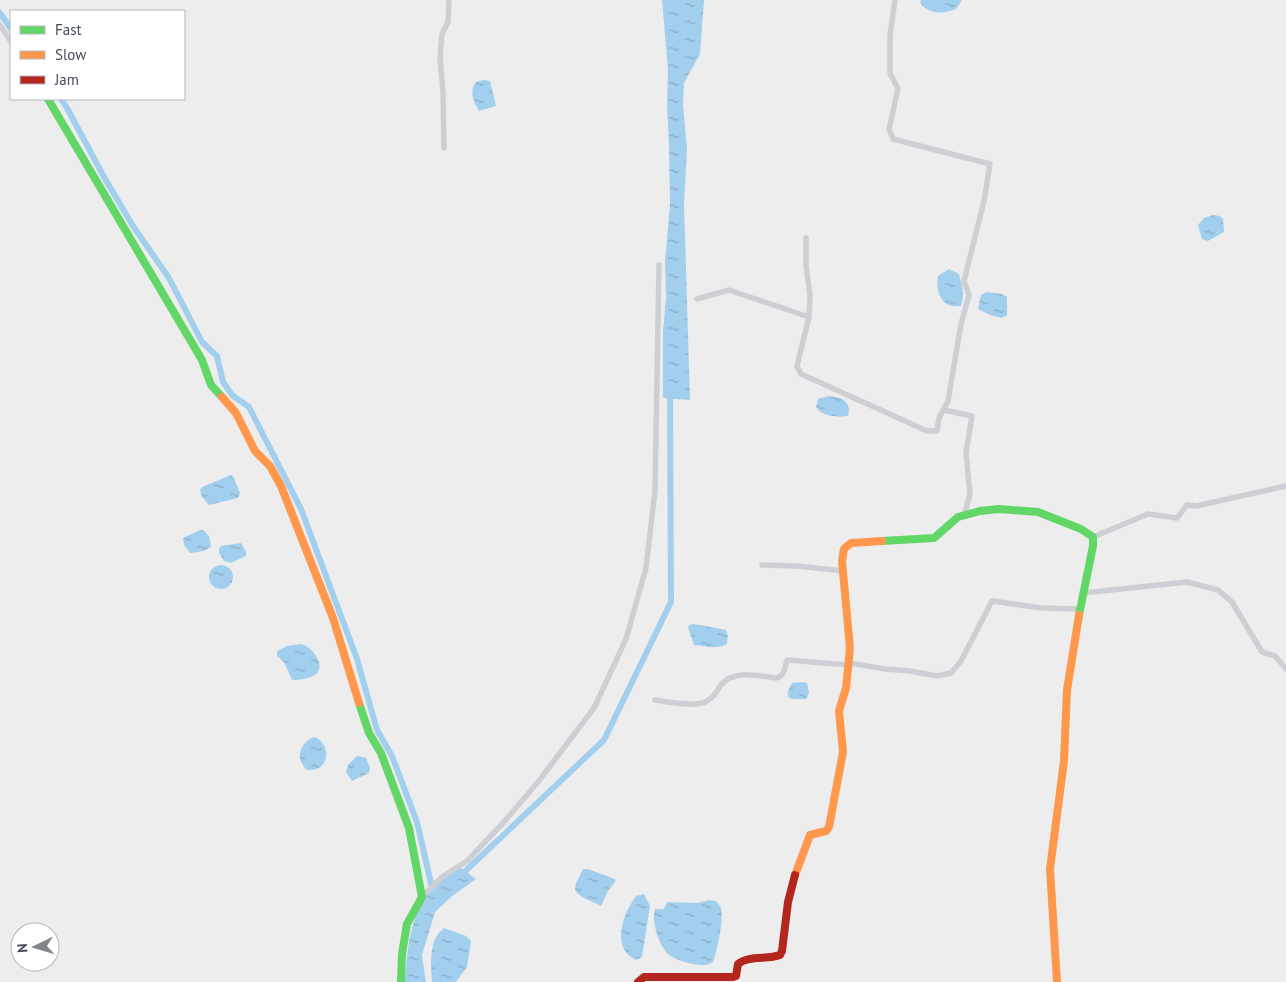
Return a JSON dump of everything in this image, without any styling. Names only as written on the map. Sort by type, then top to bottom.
[{"type":"street","points":[[444,148],[440,56],[442,34],[448,22],[449,0]]},
{"type":"street","points":[[806,238],[809,317],[796,366],[801,374],[927,431],[936,431],[939,418],[948,401],[961,324],[969,295],[964,281],[984,201],[990,164],[893,139],[889,129],[898,89],[890,73],[890,35],[895,0]]},
{"type":"street","points":[[0,25],[10,40]]},
{"type":"street","points":[[49,100],[202,360],[211,385],[236,413],[255,451],[270,466],[281,486],[333,618],[366,725],[381,753],[409,828],[425,894]]},
{"type":"street","points":[[401,982],[402,954],[407,924],[425,894],[436,882],[467,861],[538,782],[594,708],[626,639],[646,568],[655,491],[659,265]]},
{"type":"street","points":[[697,299],[729,290],[809,317]]},
{"type":"street","points":[[944,410],[972,416],[966,453],[970,494],[964,516]]},
{"type":"street","points":[[1093,537],[1148,514],[1177,518],[1187,505],[1196,506],[1286,486]]},
{"type":"street","points":[[638,982],[644,977],[734,977],[736,976],[738,964],[743,960],[780,955],[782,951],[788,902],[798,864],[810,835],[826,832],[830,827],[843,752],[839,711],[846,688],[850,648],[842,561],[844,549],[851,543],[934,538],[958,517],[999,509],[1038,512],[1081,529],[1093,537]]},
{"type":"street","points":[[1057,982],[1050,869],[1064,761],[1067,690],[1080,609],[1093,546],[1093,537]]},
{"type":"street","points":[[762,564],[843,571]]},
{"type":"street","points":[[1083,594],[1187,582],[1218,590],[1232,602],[1262,652],[1275,656],[1286,669]]},
{"type":"street","points":[[655,700],[687,704],[704,703],[716,694],[721,684],[737,675],[781,677],[787,660],[849,664],[937,676],[951,673],[961,661],[992,602],[1042,608],[1080,609]]},
{"type":"water","points":[[662,0],[704,0],[700,54],[684,83],[683,104],[687,149],[684,204],[690,400],[663,398],[663,331],[666,298],[665,261],[670,205],[667,106],[668,70]]},
{"type":"water","points":[[921,0],[962,0],[956,9],[937,12],[924,7],[920,3]]},
{"type":"water","points":[[490,81],[496,106],[479,111],[472,93],[476,82]]},
{"type":"water","points":[[1213,215],[1220,216],[1223,219],[1224,232],[1208,241],[1202,239],[1198,225],[1204,218]]},
{"type":"water","points":[[949,269],[959,274],[963,294],[961,306],[949,305],[939,294],[938,276]]},
{"type":"water","points":[[986,292],[1002,294],[1007,297],[1007,315],[1002,318],[978,309],[981,295]]},
{"type":"water","points":[[828,396],[837,397],[847,403],[848,416],[830,416],[822,413],[816,407],[818,399]]},
{"type":"water","points":[[231,475],[240,493],[238,498],[209,505],[202,497],[200,490],[202,487]]},
{"type":"water","points":[[203,530],[209,536],[211,546],[204,551],[190,553],[184,545],[183,538]]},
{"type":"water","points":[[241,543],[246,556],[231,563],[224,561],[219,553],[221,546]]},
{"type":"water","points":[[221,565],[230,568],[233,577],[230,586],[221,589],[212,586],[209,577],[212,568]]},
{"type":"water","points":[[694,624],[726,630],[728,636],[727,644],[715,647],[694,645],[688,628],[689,625]]},
{"type":"water","points":[[300,644],[313,652],[320,666],[316,674],[311,677],[292,680],[284,662],[277,656],[277,651],[287,646]]},
{"type":"water","points":[[792,683],[807,683],[809,693],[806,699],[792,699],[788,697],[788,691]]},
{"type":"water","points":[[314,737],[323,743],[326,759],[319,768],[307,770],[301,761],[300,752],[301,748]]},
{"type":"water","points":[[357,756],[366,758],[370,768],[369,773],[352,781],[346,772],[348,765]]},
{"type":"water","points":[[461,868],[476,879],[452,896],[435,912],[422,955],[426,982],[405,982],[409,941],[417,913],[430,890],[440,880]]},
{"type":"water","points":[[583,869],[615,879],[601,906],[583,898],[575,890],[576,883]]},
{"type":"water","points":[[644,894],[650,906],[642,957],[636,960],[628,955],[623,947],[621,930],[631,903],[636,896]]},
{"type":"water","points":[[709,900],[716,901],[722,913],[720,935],[713,962],[706,965],[696,965],[668,954],[657,933],[654,920],[655,909],[663,909],[668,902],[697,903]]},
{"type":"water","points":[[444,928],[466,936],[471,941],[467,967],[456,982],[432,982],[431,960],[433,946],[435,939]]},
{"type":"waterway","points":[[0,13],[10,28]]},
{"type":"waterway","points":[[62,100],[133,226],[169,278],[202,342],[217,356],[223,382],[232,395],[249,407],[301,509],[357,659],[377,730],[392,756],[417,822],[433,892]]},
{"type":"waterway","points":[[460,876],[604,740],[671,602],[670,391]]},
{"type":"traffic: fast","points":[[49,100],[202,360],[211,385],[222,397]]},
{"type":"traffic: fast","points":[[882,541],[934,538],[958,517],[980,511],[999,509],[1038,512],[1081,529],[1093,537],[1093,546],[1079,615]]},
{"type":"traffic: fast","points":[[359,703],[369,733],[381,753],[409,828],[422,897],[407,924],[402,954],[401,982]]},
{"type":"traffic: slow","points":[[222,397],[236,413],[255,451],[270,466],[281,486],[333,618],[359,703]]},
{"type":"traffic: slow","points":[[795,875],[810,835],[826,831],[829,827],[843,752],[839,711],[846,688],[850,648],[842,561],[844,549],[851,543],[882,541]]},
{"type":"traffic: slow","points":[[1057,982],[1050,869],[1064,761],[1067,690],[1079,615]]},
{"type":"traffic: jam","points":[[638,982],[644,977],[733,977],[736,976],[738,964],[742,961],[780,955],[788,902],[795,875]]}]
